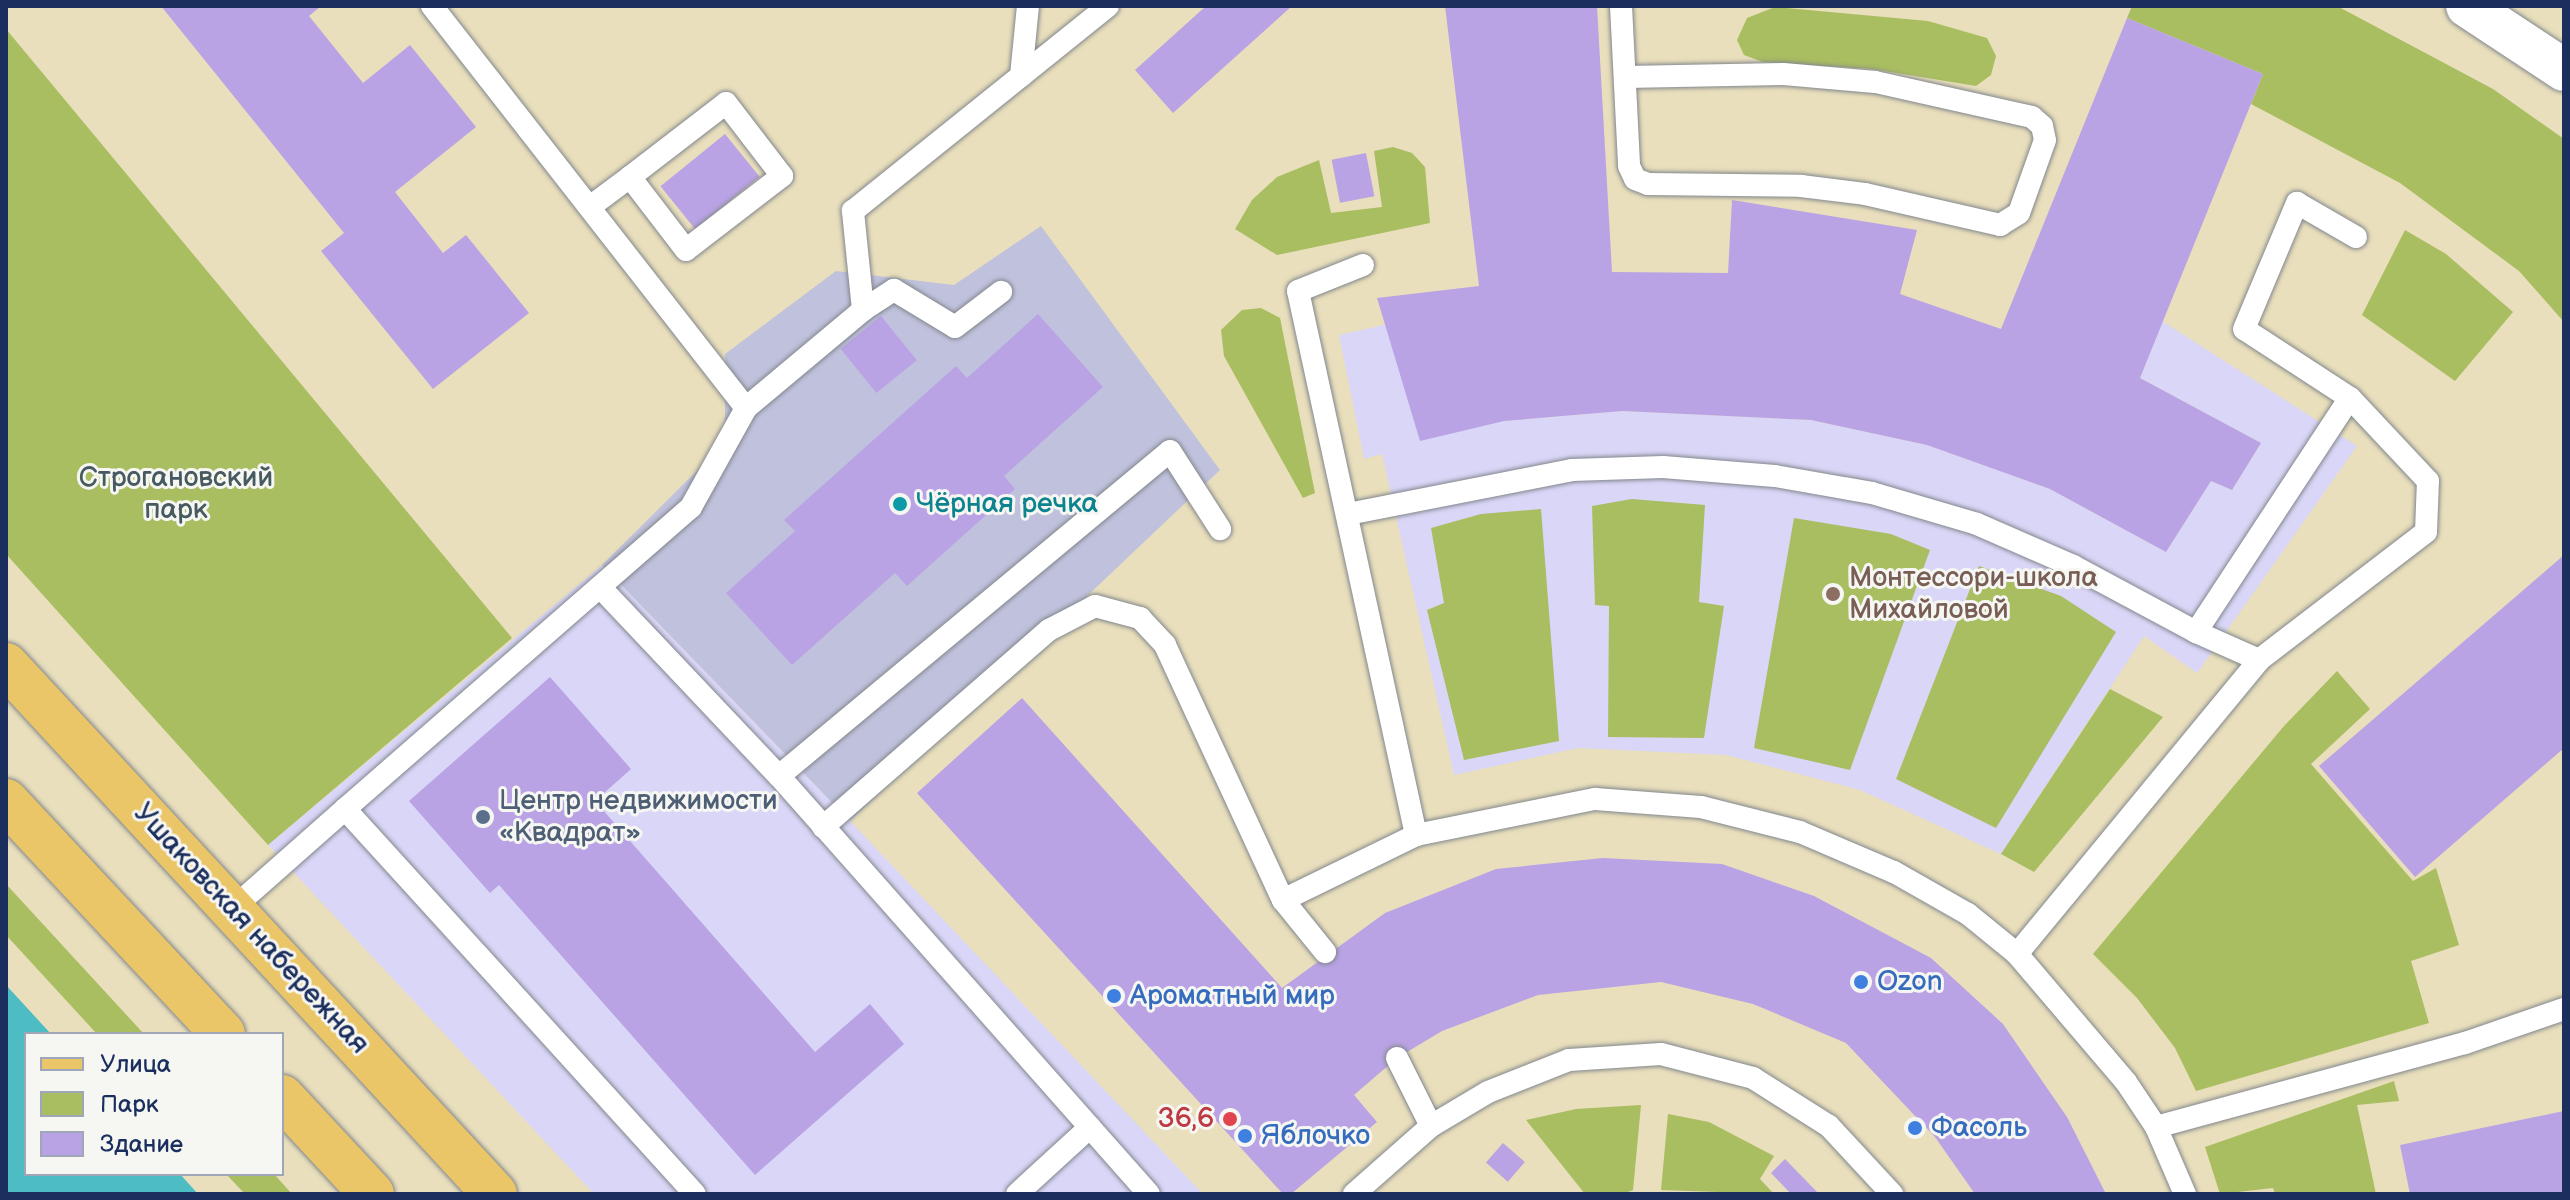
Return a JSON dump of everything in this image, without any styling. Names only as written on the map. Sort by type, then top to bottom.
[{"type":"main road","name":"Ушаковская набережная","points":[[6,665],[495,1194]]},
{"type":"main road","points":[[6,801],[221,1032]]},
{"type":"main road","points":[[284,1099],[372,1194]]},
{"type":"street","points":[[2467,6],[2564,70]]},
{"type":"lane","points":[[432,6],[746,408]]},
{"type":"lane","points":[[1021,76],[1028,6]]},
{"type":"lane","points":[[863,310],[853,211],[1108,6]]},
{"type":"lane","points":[[1621,6],[1629,166],[1635,179],[1648,184],[1801,186],[1865,194],[2000,225],[2019,213],[2045,140],[2042,126],[2032,117],[1875,82],[1783,74],[1625,77]]},
{"type":"lane","points":[[591,206],[726,103],[782,176],[686,250],[630,177]]},
{"type":"lane","points":[[2017,954],[2259,660],[2426,532],[2428,481],[2350,398],[2244,329],[2297,203],[2356,237]]},
{"type":"lane","points":[[1363,265],[1298,291],[1416,835]]},
{"type":"lane","points":[[232,909],[691,507],[746,408],[863,310],[894,290],[955,327],[1001,292]]},
{"type":"lane","points":[[2196,632],[2350,398]]},
{"type":"lane","points":[[779,776],[1170,451],[1220,529]]},
{"type":"lane","points":[[1348,514],[1572,470],[1663,467],[1775,476],[1872,493],[1977,524],[2073,566],[2196,632],[2259,660]]},
{"type":"lane","points":[[600,587],[779,776],[1149,1194]]},
{"type":"lane","points":[[823,827],[1049,630],[1095,606],[1140,618],[1165,645],[1283,900],[1325,952]]},
{"type":"lane","points":[[1283,900],[1416,835],[1595,799],[1701,807],[1800,832],[1894,872],[1968,914],[2017,954],[2126,1082],[2156,1127],[2185,1194]]},
{"type":"lane","points":[[345,809],[695,1194]]},
{"type":"lane","points":[[2156,1127],[2465,1043],[2564,1009]]},
{"type":"lane","points":[[1354,1194],[1431,1126],[1488,1092],[1569,1060],[1661,1054],[1753,1078],[1829,1126],[1892,1194]]},
{"type":"lane","points":[[1397,1058],[1431,1126]]},
{"type":"lane","points":[[1017,1194],[1090,1127]]},
{"type":"shaded area","points":[[1041,226],[1220,470],[850,821],[602,565],[725,443],[725,354],[836,271],[954,285]]},
{"type":"shaded area","name":"Монтессори-школа Михайловой","points":[[2162,321],[2357,446],[2197,673],[2144,636],[2001,854],[1860,790],[1726,755],[1578,748],[1454,775],[1382,454],[1364,459],[1339,335],[1388,324],[1504,421],[1622,411],[1811,420],[1927,445],[2050,489],[2166,552],[2211,481],[2232,490],[2261,443],[2140,378]]},
{"type":"shaded area","points":[[602,565],[850,821],[1203,1194],[594,1194],[268,845]]},
{"type":"green space","points":[[2132,6],[2337,6],[2493,89],[2564,139],[2564,322],[2519,271],[2400,183],[2251,104],[2263,74],[2127,18]]},
{"type":"green space","points":[[1775,7],[1928,21],[1987,38],[1996,56],[1991,75],[1976,86],[1872,69],[1763,62],[1744,55],[1737,40],[1747,18]]},
{"type":"green space","name":"Строгановский парк","points":[[6,29],[512,638],[268,845],[6,554]]},
{"type":"green space","points":[[1393,147],[1412,153],[1425,167],[1430,223],[1277,255],[1235,229],[1252,200],[1277,177],[1319,160],[1331,213],[1382,207],[1374,151]]},
{"type":"green space","points":[[2405,230],[2446,254],[2513,312],[2455,381],[2362,315]]},
{"type":"green space","points":[[1261,308],[1280,318],[1315,493],[1303,498],[1224,356],[1221,330],[1242,310]]},
{"type":"green space","points":[[1632,499],[1705,505],[1699,602],[1724,606],[1704,738],[1608,737],[1609,606],[1595,605],[1592,506]]},
{"type":"green space","points":[[1541,509],[1559,741],[1464,760],[1427,610],[1444,603],[1431,528],[1481,514]]},
{"type":"green space","points":[[1794,518],[1891,534],[1930,550],[1850,770],[1754,748]]},
{"type":"green space","points":[[1979,566],[2061,596],[2116,632],[1996,828],[1896,779]]},
{"type":"green space","points":[[2337,671],[2370,709],[2311,764],[2413,881],[2436,868],[2459,945],[2411,961],[2429,1023],[2196,1091],[2175,1048],[2137,998],[2093,954],[2284,726]]},
{"type":"green space","points":[[2110,689],[2163,717],[2034,872],[2001,854]]},
{"type":"green space","points":[[6,884],[142,1032],[95,1032],[6,935]]},
{"type":"green space","points":[[2394,1081],[2399,1101],[2357,1105],[2376,1194],[2275,1194],[2273,1188],[2220,1194],[2205,1147]]},
{"type":"green space","points":[[1641,1105],[1633,1190],[1623,1194],[1585,1194],[1526,1120],[1576,1109]]},
{"type":"green space","points":[[1668,1114],[1709,1122],[1774,1156],[1760,1179],[1774,1194],[1661,1190]]},
{"type":"green space","points":[[228,1176],[276,1176],[292,1194],[245,1194]]},
{"type":"water","points":[[6,985],[49,1032],[24,1032],[24,1176],[182,1176],[198,1194],[6,1194]]},
{"type":"building","points":[[161,6],[321,6],[309,16],[363,83],[410,45],[476,127],[395,192],[443,253],[466,235],[529,313],[433,389],[321,251],[344,233]]},
{"type":"building","points":[[1206,6],[1292,6],[1173,113],[1135,70]]},
{"type":"building","points":[[1445,6],[1597,6],[1612,272],[1728,273],[1732,200],[1917,230],[1900,294],[2001,329],[2127,18],[2263,74],[2140,378],[2261,443],[2232,490],[2211,481],[2166,552],[2050,489],[1927,445],[1811,420],[1622,411],[1504,421],[1420,441],[1377,298],[1479,286]]},
{"type":"building","points":[[725,134],[760,177],[695,229],[660,186]]},
{"type":"building","points":[[1366,153],[1374,196],[1340,203],[1332,160]]},
{"type":"building","name":"Чёрная речка","points":[[1038,314],[1103,387],[1004,476],[1015,489],[907,586],[895,573],[792,665],[726,593],[795,531],[784,520],[956,366],[967,378]]},
{"type":"building","points":[[881,316],[917,360],[876,393],[841,349]]},
{"type":"building","points":[[2564,555],[2564,748],[2415,877],[2319,766]]},
{"type":"building","points":[[550,677],[631,769],[595,801],[815,1052],[870,1004],[904,1044],[755,1175],[499,885],[490,893],[409,801]]},
{"type":"building","points":[[1022,698],[1282,988],[1385,913],[1496,869],[1603,858],[1722,864],[1814,896],[1931,958],[2003,1024],[2067,1117],[2106,1194],[1975,1194],[1935,1137],[1846,1043],[1753,1004],[1661,982],[1538,995],[1442,1031],[1397,1058],[1354,1095],[1377,1122],[1291,1194],[1283,1194],[917,793]]},
{"type":"building","points":[[2564,1111],[2564,1194],[2410,1194],[2400,1145]]},
{"type":"building","points":[[1503,1143],[1525,1162],[1508,1182],[1486,1163]]},
{"type":"building","points":[[1785,1159],[1819,1194],[1791,1194],[1771,1173]]},
{"type":"place","name":"Чёрная речка","points":[[900,504]]},
{"type":"place","name":"Монтессори-школа Михайловой","points":[[1833,594]]},
{"type":"place","name":"Центр недвижимости «Квадрат»","points":[[483,817]]},
{"type":"place","name":"Ozon","points":[[1861,982]]},
{"type":"place","name":"Ароматный мир","points":[[1114,996]]},
{"type":"place","name":"36,6","points":[[1230,1119]]},
{"type":"place","name":"Фасоль","points":[[1915,1128]]},
{"type":"place","name":"Яблочко","points":[[1245,1136]]}]
